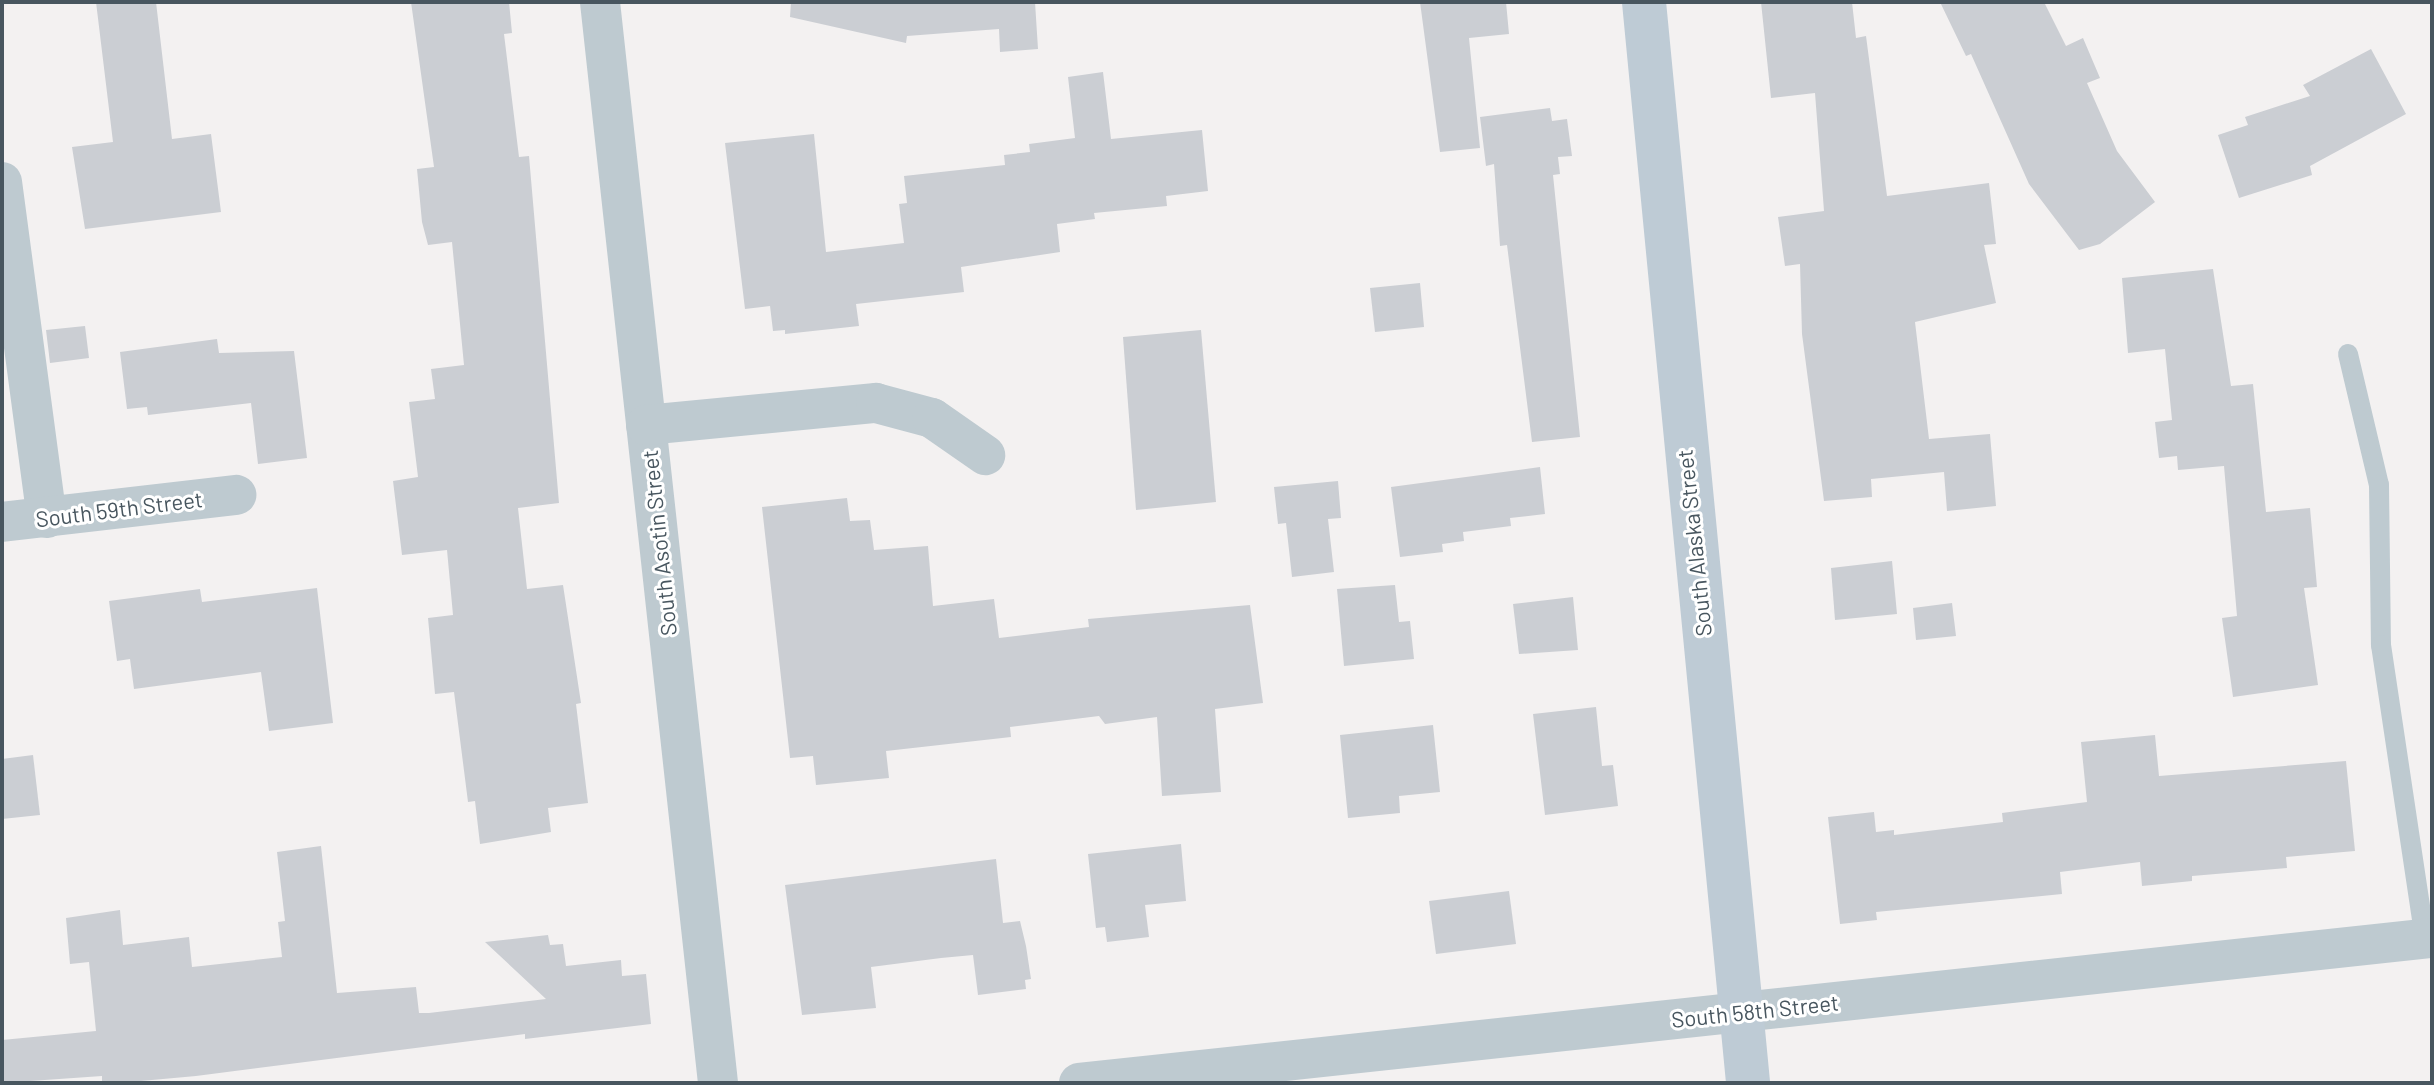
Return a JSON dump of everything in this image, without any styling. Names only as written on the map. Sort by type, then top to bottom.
[{"type":"street","name":"South Asotin Street","points":[[600,2],[718,1083]]},
{"type":"street","name":"South Alaska Street","points":[[1644,2],[1748,1083]]},
{"type":"street","points":[[2,182],[47,518]]},
{"type":"street","points":[[646,425],[876,403],[932,418],[985,455]]},
{"type":"street","name":"South 59th Street","points":[[2,522],[236,495]]},
{"type":"street","name":"South 58th Street","points":[[1079,1083],[2429,939]]},
{"type":"lane","points":[[2348,354],[2379,485],[2381,645],[2429,939]]},
{"type":"building","points":[[96,2],[156,2],[172,139],[211,134],[221,212],[85,229],[72,147],[113,142]]},
{"type":"building","points":[[411,2],[509,2],[512,33],[504,34],[519,157],[529,156],[559,503],[518,508],[527,589],[563,585],[581,703],[576,704],[588,803],[548,808],[551,832],[480,844],[475,801],[468,802],[454,692],[435,694],[428,618],[453,615],[447,550],[402,555],[393,481],[418,477],[409,402],[435,399],[431,369],[464,365],[452,242],[428,245],[422,222],[417,169],[434,167]]},
{"type":"building","points":[[791,2],[1035,2],[1038,49],[1000,52],[999,29],[907,36],[906,43],[790,17]]},
{"type":"building","points":[[1420,2],[1506,2],[1509,34],[1469,38],[1480,148],[1440,152]]},
{"type":"building","points":[[1761,2],[1852,2],[1856,38],[1866,36],[1887,196],[1989,183],[1996,244],[1984,245],[1996,303],[1915,322],[1929,439],[1990,434],[1996,506],[1947,511],[1944,472],[1871,479],[1872,497],[1824,501],[1802,334],[1800,264],[1785,266],[1778,217],[1824,211],[1815,93],[1771,98]]},
{"type":"building","points":[[1940,2],[2044,2],[2066,46],[2083,38],[2100,78],[2087,83],[2117,151],[2155,202],[2100,244],[2079,250],[2029,184],[1971,54],[1966,56]]},
{"type":"building","points":[[2371,49],[2406,114],[2310,166],[2312,175],[2239,198],[2218,135],[2248,125],[2245,117],[2310,96],[2303,85]]},
{"type":"building","points":[[1103,72],[1111,139],[1202,130],[1208,191],[1166,196],[1167,206],[1094,213],[1095,219],[1057,224],[1060,252],[961,267],[964,292],[856,304],[859,326],[785,334],[785,330],[773,331],[770,306],[745,309],[725,143],[814,134],[826,252],[904,243],[899,204],[907,203],[904,176],[1005,165],[1004,155],[1030,152],[1029,144],[1075,138],[1068,77]]},
{"type":"building","points":[[1550,108],[1552,121],[1567,119],[1572,156],[1558,157],[1560,174],[1553,175],[1580,437],[1532,442],[1507,245],[1500,246],[1494,164],[1486,166],[1480,117]]},
{"type":"building","points":[[2213,269],[2231,386],[2253,384],[2266,512],[2310,508],[2317,587],[2304,588],[2318,685],[2233,697],[2222,618],[2237,616],[2224,466],[2178,470],[2177,456],[2159,458],[2155,422],[2172,420],[2165,349],[2128,353],[2122,278]]},
{"type":"building","points":[[1420,283],[1424,327],[1375,332],[1370,288]]},
{"type":"building","points":[[85,326],[89,358],[50,363],[46,330]]},
{"type":"building","points":[[1201,330],[1216,502],[1136,510],[1123,337]]},
{"type":"building","points":[[217,339],[219,353],[294,351],[307,458],[258,464],[251,403],[148,415],[147,407],[127,409],[120,352]]},
{"type":"building","points":[[1540,467],[1545,514],[1510,518],[1511,526],[1463,532],[1464,541],[1442,544],[1443,552],[1400,557],[1391,487]]},
{"type":"building","points":[[1338,481],[1341,518],[1328,519],[1334,572],[1292,577],[1286,523],[1278,524],[1274,487]]},
{"type":"building","points":[[847,498],[850,521],[870,520],[874,550],[928,546],[933,606],[994,599],[999,638],[1089,627],[1088,619],[1250,605],[1263,703],[1215,709],[1221,792],[1162,796],[1157,717],[1105,724],[1099,716],[1010,727],[1011,737],[886,751],[889,778],[816,785],[813,756],[790,758],[762,507]]},
{"type":"building","points":[[1892,561],[1897,614],[1835,620],[1831,568]]},
{"type":"building","points":[[1395,585],[1399,622],[1410,621],[1414,659],[1344,666],[1337,589]]},
{"type":"building","points":[[317,588],[333,723],[269,731],[261,672],[134,689],[130,659],[117,661],[109,601],[200,589],[202,602]]},
{"type":"building","points":[[1573,597],[1578,650],[1519,654],[1513,604]]},
{"type":"building","points":[[1952,603],[1956,636],[1916,640],[1913,608]]},
{"type":"building","points":[[1596,707],[1602,766],[1613,765],[1618,806],[1545,815],[1533,714]]},
{"type":"building","points":[[1433,725],[1440,792],[1399,796],[1400,813],[1348,818],[1340,735]]},
{"type":"building","points":[[2155,735],[2159,776],[2346,761],[2355,851],[2286,857],[2287,868],[2192,876],[2192,881],[2142,886],[2140,862],[2060,872],[2062,894],[1876,912],[1877,920],[1840,924],[1828,817],[1874,812],[1876,832],[1894,830],[1894,835],[2003,822],[2002,813],[2087,802],[2081,742]]},
{"type":"building","points":[[33,755],[40,815],[2,819],[2,759]]},
{"type":"building","points":[[1181,844],[1186,901],[1145,905],[1149,937],[1107,942],[1105,927],[1096,928],[1088,854]]},
{"type":"building","points":[[321,846],[337,993],[416,987],[419,1013],[546,999],[485,942],[548,935],[550,945],[563,944],[566,966],[621,960],[622,976],[646,974],[651,1024],[525,1039],[525,1034],[119,1083],[102,1083],[102,1076],[2,1083],[2,1040],[96,1031],[89,962],[70,964],[66,918],[120,910],[123,945],[189,937],[192,967],[282,957],[278,922],[285,921],[277,852]]},
{"type":"building","points":[[996,859],[1003,923],[1020,921],[1026,946],[1031,979],[1025,980],[1026,989],[978,995],[973,955],[941,958],[871,967],[876,1008],[802,1015],[785,885]]},
{"type":"building","points":[[1509,891],[1516,944],[1436,954],[1429,901]]}]
